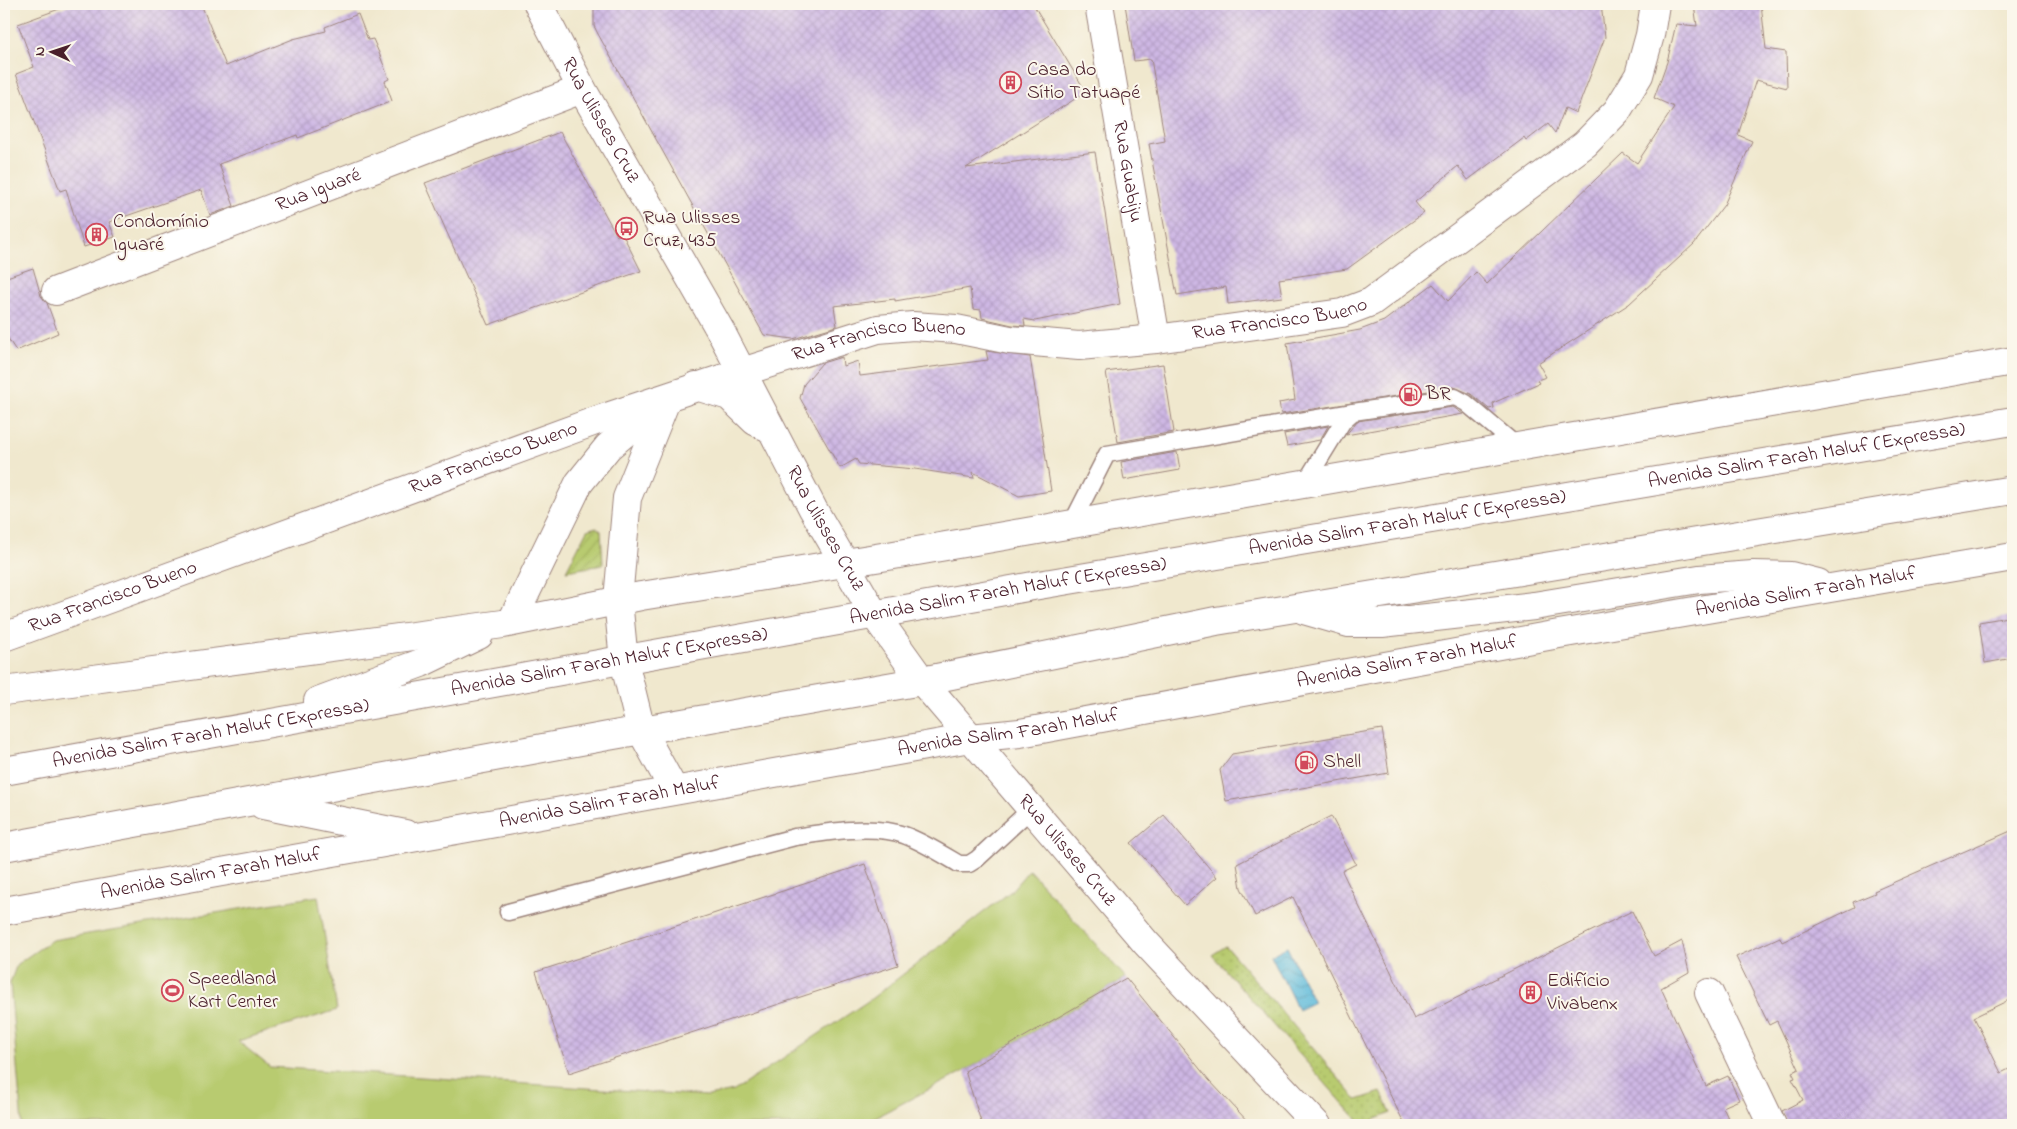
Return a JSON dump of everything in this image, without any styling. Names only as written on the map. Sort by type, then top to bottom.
[{"type":"main road","name":"Rua Ulisses Cruz","points":[[538,4],[582,89],[720,330],[843,562],[874,614],[922,681],[1146,942],[1318,1125]]},
{"type":"main road","name":"Rua Guabiju","points":[[1100,4],[1156,339]]},
{"type":"main road","name":"Rua Francisco Bueno","points":[[4,637],[696,386],[878,329],[913,326],[956,329],[1010,340],[1079,346],[1156,339],[1342,313],[1371,302],[1584,144],[1617,111],[1639,75],[1650,35],[1654,4]]},
{"type":"main road","name":"Rua Iguaré","points":[[56,291],[582,89]]},
{"type":"main road","points":[[720,330],[717,354],[710,371],[696,386],[729,396],[755,421],[773,431]]},
{"type":"main road","points":[[4,691],[508,622],[618,600],[2013,361]]},
{"type":"main road","points":[[667,398],[627,498],[618,600],[624,661],[641,730],[674,790]]},
{"type":"main road","points":[[262,723],[421,663],[508,622],[580,483],[608,447],[667,398]]},
{"type":"main road","name":"Avenida Salim Farah Maluf (Expressa)","points":[[4,771],[262,723],[624,661],[874,614],[2013,421]]},
{"type":"main road","points":[[4,847],[641,730],[922,681],[1216,621],[2013,490]]},
{"type":"main road","name":"Avenida Salim Farah Maluf","points":[[4,911],[970,738],[1020,733],[1540,637],[2013,557]]},
{"type":"main road","points":[[1298,608],[1349,623],[1382,624],[1534,606],[1699,579],[1754,575],[1791,576],[1834,586]]},
{"type":"main road","points":[[250,802],[418,836]]},
{"type":"main road","points":[[1709,993],[1772,1125]]},
{"type":"lane","points":[[1072,523],[1107,454],[1354,412],[1455,397],[1466,403],[1517,446]]},
{"type":"lane","points":[[1305,483],[1343,421],[1354,412]]},
{"type":"lane","points":[[508,912],[795,837],[829,831],[886,831],[903,835],[959,864],[969,864],[977,859],[1031,809]]},
{"type":"green space","points":[[596,527],[601,531],[603,565],[566,571],[587,530]]},
{"type":"green space","name":"Speedland Kart Center","points":[[1029,870],[1126,978],[965,1071],[860,1125],[22,1125],[10,983],[17,964],[52,940],[318,896],[337,1010],[238,1041],[270,1067],[708,1096],[734,1091],[871,999],[1010,892]]},
{"type":"green space","points":[[1226,946],[1357,1100],[1381,1092],[1391,1113],[1362,1125],[1212,955]]},
{"type":"water","points":[[1287,947],[1314,1002],[1298,1010],[1271,955]]},
{"type":"building","points":[[73,4],[201,4],[226,66],[293,39],[326,31],[325,27],[358,14],[368,40],[373,39],[379,53],[389,79],[385,81],[392,101],[298,138],[297,135],[219,164],[234,206],[210,215],[201,190],[109,222],[115,237],[84,247],[66,189],[60,191],[16,74],[34,67],[18,24]]},
{"type":"building","points":[[594,4],[1033,4],[1086,92],[966,168],[1095,152],[1120,304],[1035,321],[1024,319],[1025,326],[1012,325],[982,318],[981,310],[973,309],[970,288],[895,301],[895,299],[834,306],[837,326],[793,339],[764,335],[598,34],[594,26]]},
{"type":"building","points":[[1125,4],[1601,4],[1605,37],[1576,113],[1565,108],[1555,133],[1548,124],[1526,141],[1524,138],[1468,180],[1458,166],[1415,202],[1424,213],[1347,269],[1279,279],[1282,297],[1228,304],[1226,287],[1177,295],[1149,144],[1165,141],[1151,59],[1134,61]]},
{"type":"building","points":[[1694,4],[1761,4],[1766,49],[1786,52],[1787,88],[1756,80],[1738,135],[1752,141],[1724,205],[1694,244],[1629,304],[1538,363],[1546,377],[1537,380],[1539,383],[1493,403],[1494,408],[1489,409],[1471,394],[1454,387],[1281,414],[1279,403],[1295,400],[1287,343],[1360,330],[1384,321],[1433,284],[1448,301],[1476,272],[1487,284],[1623,153],[1637,163],[1674,107],[1654,98],[1667,62],[1676,24],[1697,26]]},
{"type":"building","points":[[560,132],[617,236],[622,233],[641,271],[488,325],[425,183]]},
{"type":"building","points":[[33,268],[41,296],[47,303],[58,333],[16,351],[4,332],[4,278]]},
{"type":"building","points":[[986,351],[1030,357],[1051,491],[1019,496],[973,472],[974,478],[915,469],[859,464],[856,459],[840,468],[800,398],[804,384],[822,363],[842,357],[843,366],[858,361],[860,376],[988,360]]},
{"type":"building","points":[[1163,364],[1174,432],[1118,442],[1106,372]]},
{"type":"building","points":[[1453,407],[1463,414],[1346,435],[1357,421]]},
{"type":"building","points":[[1328,426],[1320,440],[1287,446],[1284,434]]},
{"type":"building","points":[[1177,452],[1180,470],[1124,480],[1121,462]]},
{"type":"building","points":[[2013,616],[2013,658],[1985,663],[1979,622]]},
{"type":"building","name":"Shell","points":[[1382,729],[1389,773],[1226,801],[1220,770],[1232,754]]},
{"type":"building","points":[[1164,815],[1217,877],[1185,905],[1131,843]]},
{"type":"building","points":[[1331,816],[1356,864],[1342,871],[1414,1019],[1632,911],[1654,956],[1682,941],[1689,972],[1661,988],[1706,1086],[1728,1076],[1739,1100],[1723,1107],[1731,1125],[1405,1125],[1293,897],[1255,916],[1241,888],[1237,864]]},
{"type":"building","points":[[2013,830],[2013,998],[1974,1017],[2001,1073],[2013,1067],[2013,1125],[1787,1125],[1782,1111],[1803,1100],[1792,1079],[1795,1078],[1792,1072],[1799,1069],[1777,1021],[1769,1025],[1736,957],[1780,937],[1782,942],[1855,907],[1853,902],[1875,893],[1874,891]]},
{"type":"building","points":[[865,864],[898,965],[569,1073],[536,972]]},
{"type":"building","points":[[1126,978],[1209,1080],[1251,1125],[982,1125],[965,1071]]},
{"type":"place","name":"Casa do Sítio Tatuapé","points":[[1011,82]]},
{"type":"place","name":"Rua Ulisses Cruz, 435","points":[[627,229]]},
{"type":"place","name":"Condomínio Iguaré","points":[[97,234]]},
{"type":"place","name":"BR","points":[[1410,394]]},
{"type":"place","name":"Shell","points":[[1307,762]]},
{"type":"place","name":"Speedland Kart Center","points":[[172,991]]},
{"type":"place","name":"Edifício Vivabenx","points":[[1531,993]]}]
